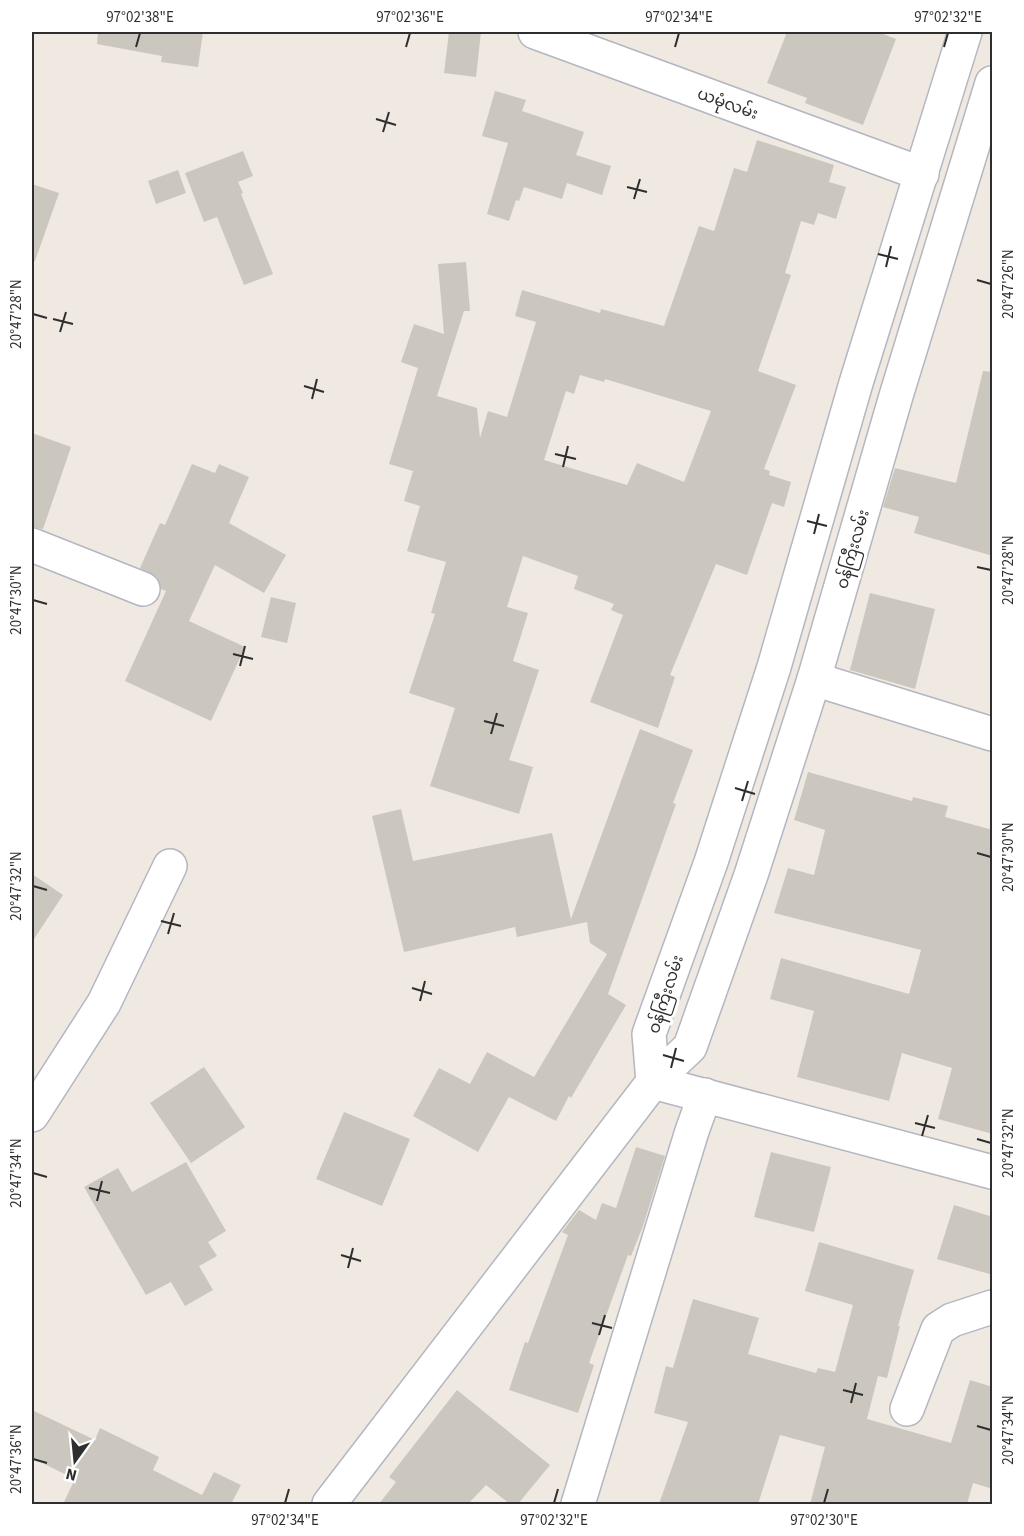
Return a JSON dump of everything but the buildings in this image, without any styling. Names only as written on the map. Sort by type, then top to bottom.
[{"type":"street","name":"ယမုံလမ်း","points":[[535,32],[922,174]]},
{"type":"street","name":"ဝန်ကြီးလမ်း","points":[[653,1082],[649,1034],[711,862],[774,667],[856,383],[922,174],[957,34]]},
{"type":"street","name":"ဝန်ကြီးလမ်း","points":[[653,1082],[690,1047],[752,875],[814,679],[896,396],[993,83]]},
{"type":"street","points":[[32,545],[143,589]]},
{"type":"street","points":[[814,679],[993,734]]},
{"type":"street","points":[[32,1115],[104,1003],[170,866]]},
{"type":"street","points":[[329,1504],[653,1082],[993,1172]]},
{"type":"street","points":[[578,1504],[705,1095]]},
{"type":"street","points":[[906,1408],[938,1329],[952,1320],[993,1306]]}]
